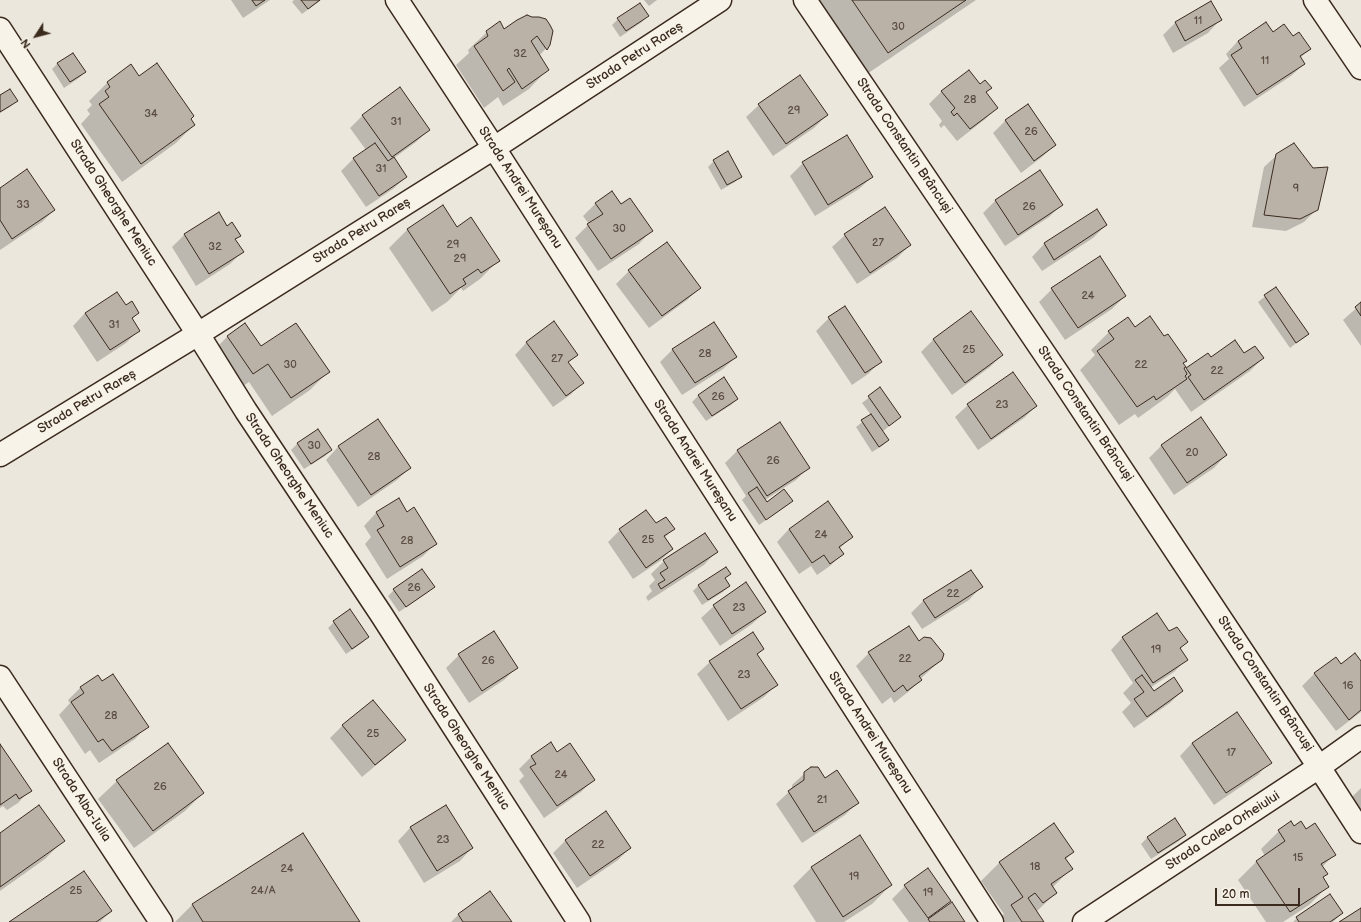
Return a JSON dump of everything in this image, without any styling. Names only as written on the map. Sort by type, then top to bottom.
[{"type":"street","name":"Strada Andrei Mureșanu","points":[[397,0],[494,148],[992,922]]},
{"type":"street","name":"Strada Petru Rareș","points":[[0,455],[198,334],[494,148],[720,0]]},
{"type":"street","name":"Strada Constantin Brâncuși","points":[[805,0],[1061,378],[1361,832]]},
{"type":"street","points":[[1315,0],[1361,68]]},
{"type":"street","name":"Strada Gheorghe Meniuc","points":[[0,29],[198,334],[246,411],[381,614],[579,922]]},
{"type":"street","name":"Strada Alba-Iulia","points":[[0,677],[161,922]]},
{"type":"street","name":"Strada Calea Orheiului","points":[[1084,922],[1319,767],[1361,737]]},
{"type":"building","points":[[252,0],[265,0],[256,6]]},
{"type":"building","points":[[301,0],[320,0],[308,9]]},
{"type":"building","points":[[852,0],[966,0],[888,53]]},
{"type":"building","points":[[1211,1],[1222,20],[1185,41],[1175,22]]},
{"type":"building","points":[[640,3],[649,16],[626,31],[617,18]]},
{"type":"building","points":[[527,15],[546,19],[553,31],[550,45],[547,50],[537,36],[531,41],[549,70],[522,89],[509,68],[507,70],[515,82],[503,91],[474,46],[488,36],[486,31],[500,21],[504,29]]},
{"type":"building","points":[[1266,22],[1273,32],[1284,24],[1293,36],[1299,32],[1311,49],[1300,56],[1305,64],[1257,95],[1231,55],[1242,48],[1238,41]]},
{"type":"building","points":[[73,53],[86,72],[70,82],[57,63]]},
{"type":"building","points":[[157,63],[194,116],[191,119],[195,125],[141,164],[99,104],[109,97],[105,91],[110,87],[107,82],[131,64],[139,76]]},
{"type":"building","points":[[969,70],[980,84],[985,80],[992,88],[986,92],[998,108],[970,129],[957,113],[954,116],[951,112],[955,108],[941,91]]},
{"type":"building","points":[[800,75],[828,115],[786,144],[758,104]]},
{"type":"building","points":[[400,87],[430,130],[392,157],[362,115]]},
{"type":"building","points":[[10,89],[18,101],[0,112],[0,95]]},
{"type":"building","points":[[1028,104],[1056,145],[1034,161],[1005,120]]},
{"type":"building","points":[[847,135],[873,177],[828,205],[802,162]]},
{"type":"building","points":[[375,143],[388,161],[394,157],[407,177],[379,196],[353,158]]},
{"type":"building","points":[[1294,143],[1313,168],[1328,167],[1318,210],[1300,219],[1264,215],[1276,154]]},
{"type":"building","points":[[728,151],[742,177],[727,185],[713,160]]},
{"type":"building","points":[[27,169],[55,210],[12,239],[0,220],[0,188]]},
{"type":"building","points":[[1040,170],[1063,205],[1018,235],[995,200]]},
{"type":"building","points":[[612,191],[621,204],[630,198],[653,231],[611,259],[587,224],[603,214],[595,203]]},
{"type":"building","points":[[443,205],[457,227],[471,217],[500,261],[481,273],[478,269],[463,279],[466,284],[450,294],[407,229]]},
{"type":"building","points":[[885,207],[911,245],[870,273],[844,234]]},
{"type":"building","points":[[1097,209],[1107,225],[1054,260],[1044,243]]},
{"type":"building","points":[[219,212],[227,226],[232,222],[241,236],[235,239],[244,252],[209,274],[184,234]]},
{"type":"building","points":[[667,242],[701,288],[662,316],[628,270]]},
{"type":"building","points":[[1100,256],[1126,296],[1078,328],[1051,288]]},
{"type":"building","points":[[1276,287],[1309,334],[1296,343],[1264,295]]},
{"type":"building","points":[[117,292],[126,305],[132,301],[139,313],[132,318],[140,331],[110,350],[85,313]]},
{"type":"building","points":[[1361,302],[1361,316],[1355,307]]},
{"type":"building","points":[[845,306],[882,362],[865,373],[828,317]]},
{"type":"building","points":[[971,311],[1003,355],[965,383],[933,339]]},
{"type":"building","points":[[1150,316],[1164,336],[1168,334],[1187,361],[1183,363],[1186,367],[1184,368],[1187,374],[1185,376],[1187,379],[1156,400],[1154,396],[1137,407],[1097,351],[1114,339],[1108,331],[1128,317],[1135,327]]},
{"type":"building","points":[[554,321],[578,355],[568,362],[584,383],[566,396],[526,342]]},
{"type":"building","points":[[714,322],[737,357],[695,383],[672,349]]},
{"type":"building","points":[[245,323],[261,346],[296,323],[330,372],[291,398],[268,364],[253,374],[227,336]]},
{"type":"building","points":[[1235,340],[1244,353],[1255,346],[1264,358],[1204,400],[1188,377],[1191,375],[1186,368],[1208,353],[1211,357]]},
{"type":"building","points":[[1013,372],[1037,406],[991,439],[967,404]]},
{"type":"building","points":[[724,377],[738,399],[712,416],[698,395]]},
{"type":"building","points":[[880,387],[901,417],[889,426],[868,396]]},
{"type":"building","points":[[871,414],[889,440],[879,447],[861,420]]},
{"type":"building","points":[[1201,417],[1227,455],[1187,483],[1161,445]]},
{"type":"building","points":[[378,419],[411,468],[371,495],[338,446]]},
{"type":"building","points":[[780,422],[810,468],[767,496],[737,450]]},
{"type":"building","points":[[318,429],[332,450],[311,464],[297,443]]},
{"type":"building","points":[[757,487],[767,502],[784,489],[793,501],[766,520],[748,493]]},
{"type":"building","points":[[399,498],[407,512],[414,507],[437,544],[400,567],[377,530],[384,526],[376,512]]},
{"type":"building","points":[[828,501],[853,537],[839,547],[844,554],[830,564],[824,555],[812,563],[789,529]]},
{"type":"building","points":[[646,510],[656,523],[666,517],[675,529],[664,536],[673,549],[646,568],[619,529]]},
{"type":"building","points":[[705,533],[718,552],[661,589],[658,584],[665,580],[660,573],[668,568],[663,560]]},
{"type":"building","points":[[726,567],[731,574],[725,578],[730,586],[708,600],[698,585]]},
{"type":"building","points":[[422,569],[435,587],[406,607],[393,589]]},
{"type":"building","points":[[971,570],[983,587],[935,618],[923,600]]},
{"type":"building","points":[[746,582],[766,612],[732,634],[713,605]]},
{"type":"building","points":[[350,609],[369,637],[352,649],[333,621]]},
{"type":"building","points":[[1157,613],[1169,631],[1177,627],[1188,642],[1180,648],[1188,660],[1153,683],[1122,637]]},
{"type":"building","points":[[909,626],[919,641],[924,637],[931,638],[944,654],[942,660],[919,676],[922,680],[907,691],[903,685],[894,692],[868,652]]},
{"type":"building","points":[[494,631],[518,668],[482,691],[458,654]]},
{"type":"building","points":[[753,632],[764,649],[757,654],[778,685],[741,709],[709,661]]},
{"type":"building","points":[[1355,653],[1361,661],[1361,710],[1349,720],[1314,673],[1336,657],[1341,664]]},
{"type":"building","points":[[113,674],[149,727],[112,751],[103,739],[98,742],[71,702],[84,693],[80,687],[98,675],[102,681]]},
{"type":"building","points":[[1142,675],[1154,691],[1174,677],[1183,691],[1147,717],[1134,699],[1144,692],[1135,680]]},
{"type":"building","points":[[373,700],[406,740],[375,765],[342,725]]},
{"type":"building","points":[[1237,712],[1272,763],[1226,793],[1192,743]]},
{"type":"building","points":[[551,742],[557,752],[570,743],[595,780],[557,806],[530,767],[536,764],[531,756]]},
{"type":"building","points":[[168,743],[204,793],[153,831],[116,780]]},
{"type":"building","points":[[0,744],[32,791],[19,799],[16,794],[0,805]]},
{"type":"building","points":[[811,767],[818,767],[825,778],[837,770],[859,803],[814,832],[788,791],[804,780],[804,772]]},
{"type":"building","points":[[39,805],[65,841],[0,887],[0,833]]},
{"type":"building","points":[[446,805],[473,848],[437,871],[410,827]]},
{"type":"building","points":[[606,811],[631,848],[590,876],[565,840]]},
{"type":"building","points":[[1175,818],[1186,835],[1158,853],[1147,837]]},
{"type":"building","points":[[1291,821],[1294,826],[1301,821],[1306,829],[1315,823],[1336,855],[1321,864],[1328,874],[1323,877],[1329,887],[1290,912],[1256,861],[1285,841],[1278,830]]},
{"type":"building","points":[[1054,823],[1074,852],[1065,858],[1073,869],[1051,884],[1057,893],[1043,903],[1035,893],[1028,898],[1044,922],[1022,922],[1011,905],[1023,897],[999,862]]},
{"type":"building","points":[[303,833],[360,922],[203,922],[192,904]]},
{"type":"building","points":[[860,835],[892,885],[843,917],[811,867]]},
{"type":"building","points":[[928,868],[951,901],[928,918],[904,885]]},
{"type":"building","points":[[84,871],[112,911],[96,922],[9,922]]},
{"type":"building","points":[[490,891],[512,922],[463,922],[458,914]]},
{"type":"building","points":[[1330,894],[1343,913],[1330,922],[1299,922],[1296,917]]},
{"type":"building","points":[[952,902],[965,922],[930,922],[928,919]]},
{"type":"building","points":[[1361,908],[1361,922],[1339,922]]}]
